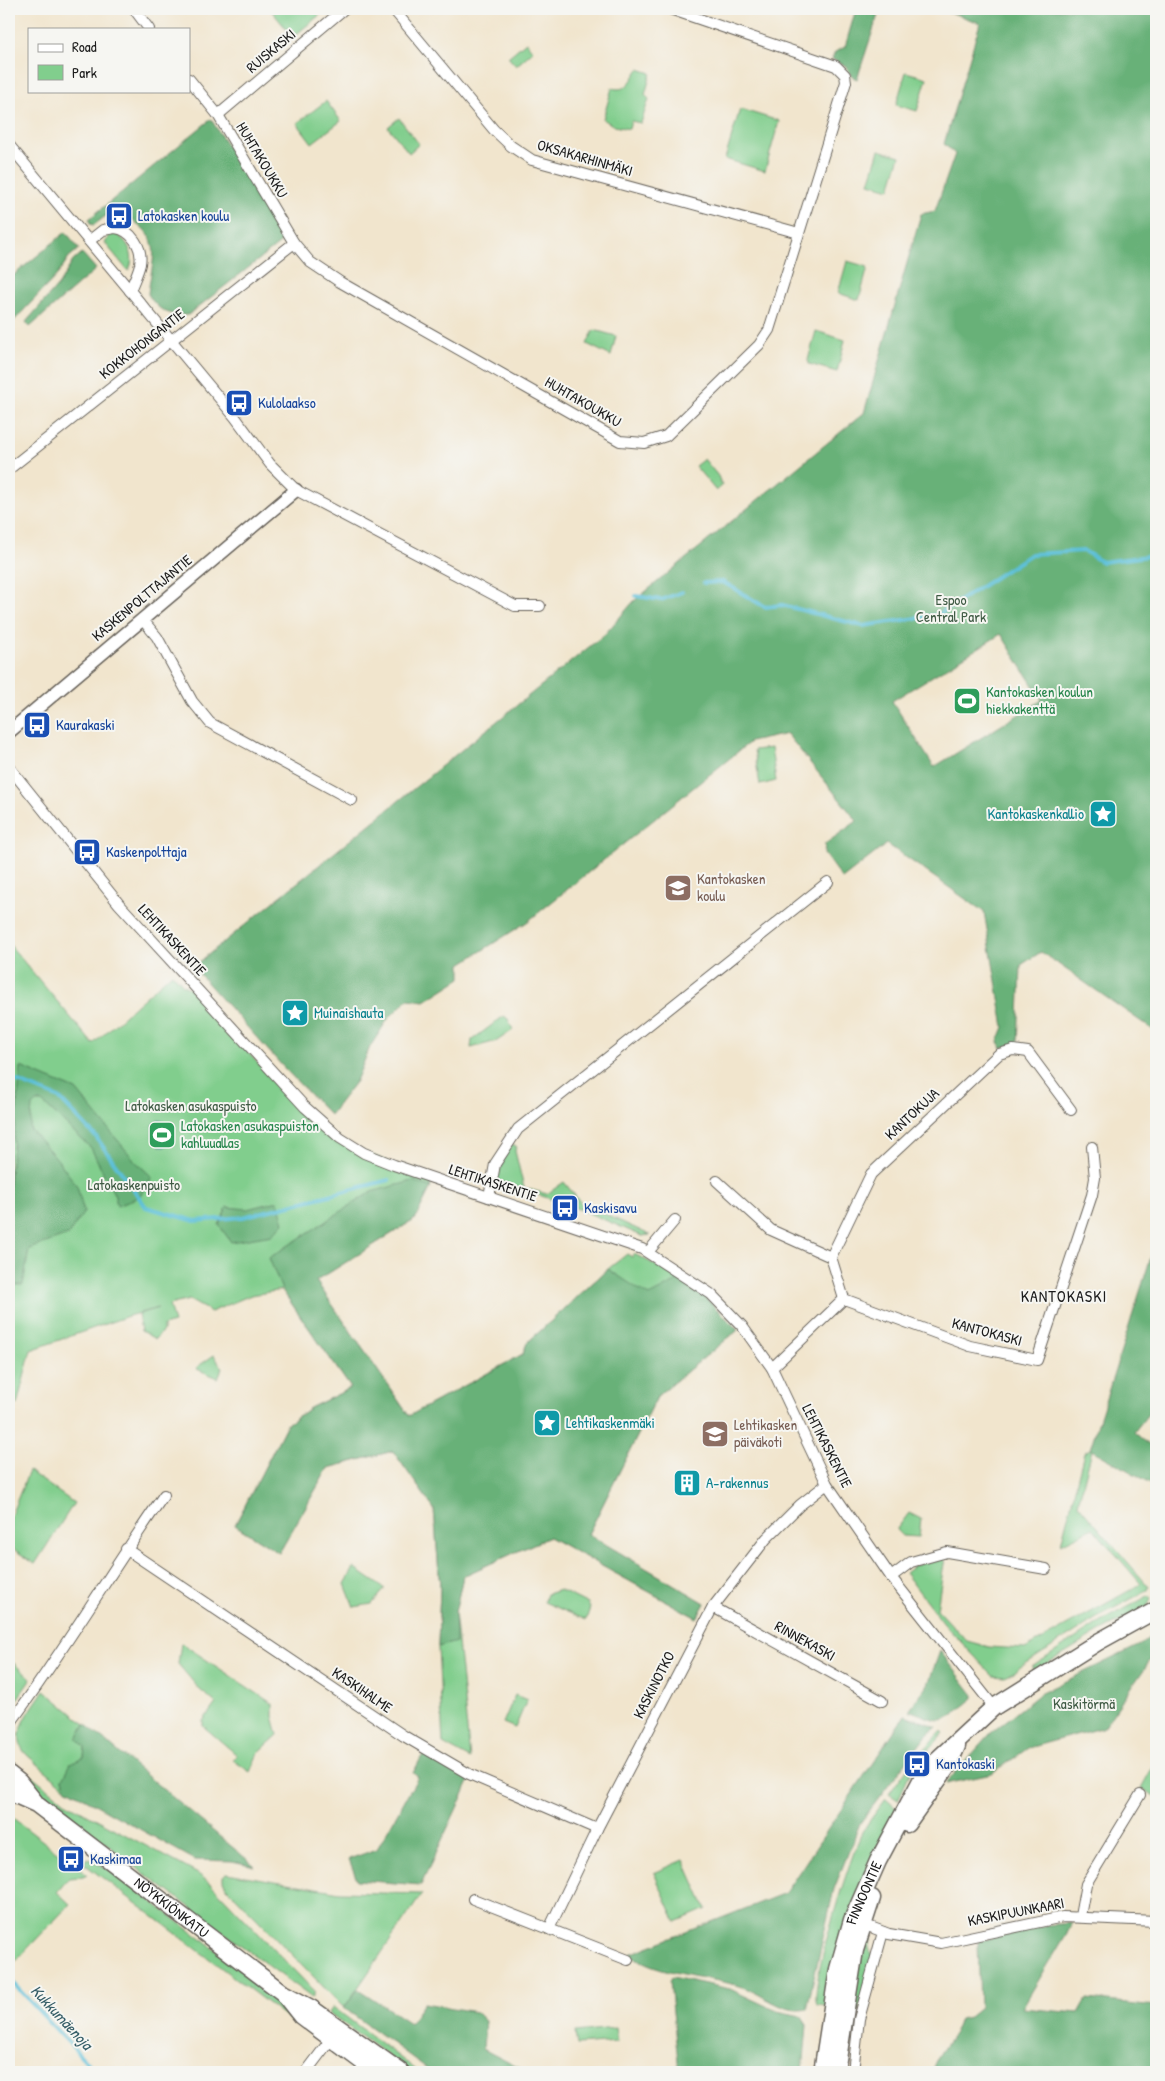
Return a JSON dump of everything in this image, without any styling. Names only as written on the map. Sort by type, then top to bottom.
[{"type":"main road","name":"FINNOONTIE","points":[[822,2072],[838,1969],[878,1861],[927,1769],[994,1707],[1098,1642],[1156,1610]]},
{"type":"main road","name":"NÖYKKIÖNKATU","points":[[9,1774],[19,1782],[36,1804]]},
{"type":"main road","name":"NÖYKKIÖNKATU","points":[[9,1792],[36,1804],[283,1993],[301,2016],[402,2072]]},
{"type":"main road","name":"FINNOONTIE","points":[[836,2072],[857,1922]]},
{"type":"main road","name":"NÖYKKIÖNKATU","points":[[335,2034],[376,2072]]},
{"type":"street","points":[[134,9],[149,28]]},
{"type":"street","name":"RUISKASKI","points":[[218,115],[344,9]]},
{"type":"street","name":"OKSAKARHINMÄKI","points":[[393,9],[494,130],[511,146],[532,160],[799,233]]},
{"type":"street","name":"HUHTAKOUKKU","points":[[190,80],[218,115],[294,243],[310,262],[340,282],[620,441],[641,443],[666,436],[765,338],[845,88],[846,75],[836,66],[670,9]]},
{"type":"street","points":[[9,145],[235,417],[270,464],[296,490],[515,606],[540,606]]},
{"type":"street","points":[[89,241],[103,230],[115,228],[132,237],[141,255],[138,274],[130,290]]},
{"type":"street","name":"KOKKOHONGANTIE","points":[[9,469],[294,243]]},
{"type":"street","name":"KASKENPOLTTAJANTIE","points":[[9,732],[296,490]]},
{"type":"street","points":[[142,619],[157,637],[192,701],[210,723],[352,800]]},
{"type":"street","name":"LEHTIKASKENTIE","points":[[9,767],[123,909],[305,1106],[340,1138],[364,1153],[394,1166],[648,1252],[712,1294],[742,1326],[772,1368],[826,1484],[891,1577],[994,1707]]},
{"type":"street","points":[[489,1197],[495,1164],[518,1129],[828,882]]},
{"type":"street","name":"KANTOKUJA","points":[[831,1257],[871,1174],[999,1054],[1013,1050],[1028,1052],[1071,1110]]},
{"type":"street","name":"KANTOKASKI","points":[[844,1299],[970,1346],[1037,1360],[1092,1195],[1095,1178],[1092,1147]]},
{"type":"street","points":[[717,1181],[771,1230],[831,1257],[844,1299],[772,1368]]},
{"type":"street","points":[[648,1252],[675,1220]]},
{"type":"street","name":"KASKINOTKO","points":[[549,1929],[597,1829],[713,1607],[766,1539],[800,1505],[826,1484]]},
{"type":"street","points":[[9,1725],[40,1684],[126,1549],[164,1495]]},
{"type":"street","name":"KASKIHALME","points":[[126,1549],[404,1736],[469,1774],[597,1829]]},
{"type":"street","points":[[891,1577],[911,1562],[947,1552],[1046,1570]]},
{"type":"street","name":"RINNEKASKI","points":[[713,1607],[882,1701]]},
{"type":"street","points":[[1080,1916],[1086,1884],[1140,1796]]},
{"type":"street","points":[[473,1899],[628,1960]]},
{"type":"street","name":"KASKIPUUNKAARI","points":[[857,1922],[883,1932],[941,1943],[1044,1919],[1080,1916],[1156,1922]]},
{"type":"street","points":[[854,2072],[859,2020],[883,1932]]},
{"type":"street","points":[[306,2072],[335,2034]]},
{"type":"green space","points":[[270,9],[327,9],[293,37]]},
{"type":"green space","points":[[856,9],[880,9],[857,79],[851,76],[846,66],[832,59],[835,52],[845,47]]},
{"type":"green space","name":"Espoo Central Park","points":[[941,9],[1156,9],[1156,1032],[1041,952],[1021,965],[1018,1046],[1010,1045],[1002,1048],[998,1042],[1004,1027],[984,912],[887,844],[842,879],[824,854],[825,844],[857,821],[787,734],[750,742],[527,922],[461,964],[461,978],[425,1001],[408,999],[388,1019],[370,1047],[356,1081],[330,1115],[285,1069],[193,967],[605,634],[634,601],[864,413],[921,214],[935,211],[955,154],[944,144],[980,23]],"holes":[[[1001,634],[1042,700],[934,767],[892,701]]]},
{"type":"green space","points":[[526,42],[533,51],[516,66],[508,57]]},
{"type":"green space","points":[[639,69],[651,73],[645,95],[649,99],[641,123],[631,121],[629,129],[614,126],[603,119],[612,88],[625,87]]},
{"type":"green space","points":[[906,72],[927,78],[917,111],[896,105]]},
{"type":"green space","points":[[326,101],[341,121],[312,143],[297,123]]},
{"type":"green space","points":[[740,109],[779,121],[765,171],[725,159]]},
{"type":"green space","points":[[399,118],[419,144],[409,153],[388,127]]},
{"type":"green space","points":[[211,119],[284,240],[188,315],[175,315],[156,305],[148,294],[153,249],[146,232],[138,224],[125,216],[125,213],[117,211],[116,214],[107,215],[94,225],[90,224],[89,219]]},
{"type":"green space","points":[[879,150],[900,156],[890,189],[869,183]]},
{"type":"green space","points":[[66,232],[79,249],[69,257],[58,274],[9,326],[9,279]]},
{"type":"green space","points":[[115,234],[124,240],[130,250],[132,261],[128,271],[105,243],[110,235]]},
{"type":"green space","points":[[82,253],[96,269],[30,327],[26,322],[59,284],[73,261]]},
{"type":"green space","points":[[847,261],[868,267],[859,300],[838,293]]},
{"type":"green space","points":[[594,330],[616,336],[611,356],[587,344]]},
{"type":"green space","points":[[816,331],[845,340],[837,372],[809,364],[808,360]]},
{"type":"green space","points":[[704,459],[718,476],[722,486],[716,491],[695,466]]},
{"type":"green space","points":[[771,748],[776,781],[760,785],[754,750]]},
{"type":"green space","name":"Latokaskenpuisto","points":[[9,944],[93,1044],[172,973],[183,985],[191,989],[309,1120],[334,1139],[433,1181],[415,1219],[316,1281],[409,1416],[523,1354],[527,1343],[627,1254],[632,1257],[634,1254],[663,1269],[702,1296],[726,1318],[738,1330],[658,1395],[588,1534],[705,1603],[697,1618],[549,1537],[463,1576],[455,1612],[470,1759],[443,1744],[438,1647],[440,1586],[434,1509],[393,1451],[328,1468],[279,1553],[235,1525],[287,1424],[310,1408],[351,1388],[282,1290],[251,1295],[211,1312],[189,1300],[169,1305],[174,1323],[163,1326],[163,1331],[155,1339],[141,1331],[138,1314],[158,1308],[128,1316],[31,1350],[17,1405],[9,1410]]},
{"type":"green space","points":[[504,1016],[508,1019],[513,1030],[497,1041],[471,1048],[472,1040]]},
{"type":"green space","points":[[21,1067],[76,1090],[135,1161],[152,1177],[139,1197],[117,1206],[115,1196],[91,1148],[42,1102],[36,1102],[32,1106],[30,1129],[58,1160],[77,1186],[84,1212],[68,1235],[29,1249],[23,1285],[9,1285],[9,1185]]},
{"type":"green space","points":[[512,1144],[516,1146],[515,1151],[524,1188],[547,1194],[564,1182],[581,1203],[650,1235],[642,1236],[584,1211],[497,1180],[506,1152]]},
{"type":"green space","points":[[413,1181],[431,1187],[415,1219],[316,1281],[409,1416],[523,1354],[527,1343],[608,1269],[649,1296],[681,1279],[706,1298],[738,1330],[658,1395],[588,1534],[705,1603],[697,1618],[549,1537],[463,1576],[455,1612],[456,1642],[438,1647],[440,1586],[434,1509],[393,1451],[328,1468],[279,1553],[235,1525],[287,1424],[310,1408],[351,1388],[282,1290],[269,1258],[371,1192]]},
{"type":"green space","points":[[278,1201],[284,1223],[272,1235],[231,1242],[219,1225],[227,1207],[247,1209]]},
{"type":"green space","points":[[1156,1241],[1156,1404],[1134,1432],[1156,1451],[1156,1486],[1090,1449]]},
{"type":"green space","points":[[214,1355],[222,1368],[218,1378],[197,1369],[197,1367]]},
{"type":"green space","points":[[1090,1449],[1092,1450],[1078,1504],[1149,1587],[1148,1590],[1103,1614],[1005,1677],[993,1676],[944,1624],[905,1573],[914,1566],[945,1557],[937,1609],[967,1641],[989,1647],[1025,1649],[1141,1584],[1093,1528],[1061,1544],[1084,1453]]},
{"type":"green space","points":[[29,1471],[74,1503],[35,1564],[9,1546],[9,1520]]},
{"type":"green space","points":[[909,1513],[921,1519],[919,1537],[902,1536],[896,1530]]},
{"type":"green space","points":[[354,1568],[385,1589],[372,1604],[354,1607],[345,1584]]},
{"type":"green space","points":[[560,1590],[588,1604],[590,1608],[586,1620],[544,1602],[547,1594]]},
{"type":"green space","points":[[1148,1596],[1151,1599],[1147,1607],[1099,1632],[1033,1672],[1032,1667],[1097,1624]]},
{"type":"green space","name":"Kaskitörmä","points":[[1156,1632],[1156,1652],[1104,1727],[1028,1748],[992,1774],[945,1784],[992,1732],[1041,1693],[1140,1645]]},
{"type":"green space","points":[[181,1643],[273,1704],[273,1716],[278,1735],[258,1753],[250,1772],[233,1760],[237,1755],[203,1726],[203,1721],[216,1703],[200,1690],[178,1664]]},
{"type":"green space","points":[[940,1651],[974,1695],[974,1698],[950,1717],[938,1720],[909,1710],[928,1684]]},
{"type":"green space","points":[[9,1659],[31,1679],[9,1711]]},
{"type":"green space","points":[[44,1690],[85,1724],[77,1739],[85,1747],[84,1757],[63,1779],[66,1788],[27,1755],[20,1739],[24,1722]]},
{"type":"green space","points":[[515,1695],[527,1700],[515,1728],[503,1723]]},
{"type":"green space","points":[[905,1715],[937,1727],[927,1735],[860,1823],[834,1889],[807,2009],[790,2009],[773,2003],[742,1987],[669,1971],[641,1961],[630,1954],[785,1893]]},
{"type":"green space","points":[[85,1724],[255,1866],[232,1861],[195,1860],[66,1788],[63,1779],[71,1763],[84,1757],[85,1747],[77,1739]]},
{"type":"green space","points":[[942,1731],[944,1733],[913,1767],[898,1800],[889,1794],[912,1762]]},
{"type":"green space","points":[[432,1752],[470,1780],[421,1885],[357,1880],[349,1859],[377,1849],[418,1777],[413,1773],[422,1756]]},
{"type":"green space","points":[[1156,1761],[1156,1797],[1141,1788]]},
{"type":"green space","points":[[31,1775],[65,1802],[198,1874],[211,1884],[315,1992],[312,1998],[141,1871],[27,1781]]},
{"type":"green space","points":[[886,1799],[899,1811],[827,2006],[817,2005],[816,1993],[824,1949],[848,1871],[862,1832]]},
{"type":"green space","points":[[9,1815],[87,1875],[69,1878],[57,1892],[70,1904],[9,1968]]},
{"type":"green space","points":[[87,1858],[113,1872],[229,1960],[299,2017],[294,2023],[83,1863]]},
{"type":"green space","points":[[684,1860],[706,1909],[676,1922],[654,1873]]},
{"type":"green space","points":[[227,1873],[340,1892],[422,1894],[344,2008],[227,1888],[223,1881],[223,1876]]},
{"type":"green space","points":[[1073,1923],[1022,2008],[1079,2013],[1087,1999],[1156,2006],[1156,2072],[932,2072],[937,2058],[954,2033],[960,2019],[969,2017],[980,2008],[978,1941],[1046,1925]]},
{"type":"green space","points":[[871,1940],[869,1949],[873,1955],[857,2015],[847,2016],[865,1941]]},
{"type":"green space","points":[[672,1977],[730,1989],[777,2011],[801,2016],[807,2025],[803,2072],[679,2072],[670,1981]]},
{"type":"green space","points":[[358,1989],[410,2023],[424,2003],[476,2012],[485,2021],[483,2049],[527,2072],[432,2072],[344,2008]]},
{"type":"green space","points":[[333,2007],[419,2072],[411,2072],[329,2013]]},
{"type":"green space","points":[[615,2028],[617,2042],[577,2045],[575,2032]]},
{"type":"water","name":"Latokasken asukaspuiston kahluuallas","points":[[159,1120],[166,1123],[171,1135],[170,1143],[164,1147],[160,1146],[153,1136],[153,1125]]},
{"type":"waterway","points":[[704,583],[723,582],[765,607],[782,605],[863,626],[938,615],[1031,554],[1084,551],[1102,562],[1156,555]]},
{"type":"waterway","points":[[636,596],[661,600],[682,592]]},
{"type":"waterway","points":[[9,1078],[59,1098],[96,1137],[146,1207],[195,1221],[243,1217],[389,1180]]},
{"type":"waterway","name":"Kukkumäenoja","points":[[9,1979],[96,2072]]},
{"type":"place","name":"Latokasken koulu","points":[[119,216]]},
{"type":"place","name":"Kulolaakso","points":[[239,403]]},
{"type":"place","name":"Kantokasken koulun hiekkakenttä","points":[[967,701]]},
{"type":"place","name":"Kaurakaski","points":[[37,725]]},
{"type":"place","name":"Kantokaskenkallio","points":[[1103,814]]},
{"type":"place","name":"Kaskenpolttaja","points":[[87,852]]},
{"type":"place","name":"Kantokasken koulu","points":[[678,888]]},
{"type":"place","name":"Muinaishauta","points":[[295,1013]]},
{"type":"place","name":"Latokasken asukaspuiston kahluuallas","points":[[162,1135]]},
{"type":"place","name":"Kaskisavu","points":[[565,1208]]},
{"type":"place","name":"Lehtikaskenmäki","points":[[547,1423]]},
{"type":"place","name":"Lehtikasken päiväkoti","points":[[715,1434]]},
{"type":"place","name":"A-rakennus","points":[[687,1483]]},
{"type":"place","name":"Kantokaski","points":[[917,1764]]},
{"type":"place","name":"Kaskimaa","points":[[71,1859]]},
{"type":"district","name":"KANTOKASKI","points":[[1064,1296]]},
{"type":"park label","name":"Latokasken asukaspuisto","points":[[191,1106]]}]
